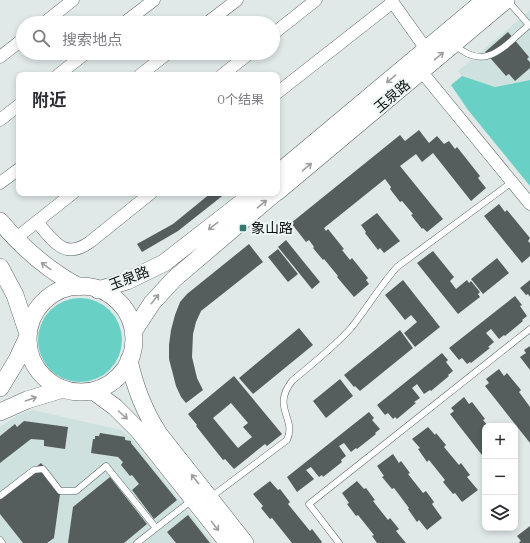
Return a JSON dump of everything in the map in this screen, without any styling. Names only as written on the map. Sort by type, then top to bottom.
[{"type":"main road","name":"玉泉路","points":[[280,171],[485,0]]},
{"type":"main road","name":"玉泉路","points":[[280,189],[507,0]]},
{"type":"main road","name":"玉泉路","points":[[98,290],[127,281],[164,263],[250,196]]},
{"type":"main road","name":"玉泉路","points":[[133,332],[152,303],[174,279],[271,196]]},
{"type":"main road","points":[[0,221],[15,239],[43,264],[79,287]]},
{"type":"main road","points":[[0,267],[15,295],[28,334],[30,354],[34,363],[46,379],[63,389],[83,392],[102,388],[114,380],[124,369],[129,360],[133,346],[131,322],[121,305],[106,293],[79,287],[62,290],[46,300],[34,315],[28,334],[17,360],[0,388]]},
{"type":"main road","points":[[129,360],[138,393],[151,422],[202,499],[228,543]]},
{"type":"main road","points":[[0,412],[27,400],[63,389]]},
{"type":"main road","points":[[93,391],[115,407],[245,543]]},
{"type":"street","points":[[53,16],[73,0]]},
{"type":"street","points":[[133,16],[154,0]]},
{"type":"street","points":[[216,16],[237,0]]},
{"type":"street","points":[[280,28],[316,0]]},
{"type":"street","points":[[280,92],[392,1],[426,49]]},
{"type":"street","points":[[0,57],[16,44]]},
{"type":"street","points":[[62,72],[77,60]]},
{"type":"street","points":[[144,72],[159,60]]},
{"type":"street","points":[[226,72],[241,60]]},
{"type":"street","points":[[421,71],[530,204]]},
{"type":"street","points":[[0,120],[16,107]]},
{"type":"street","points":[[0,183],[16,171]]},
{"type":"street","points":[[15,239],[69,196]]},
{"type":"street","points":[[37,222],[59,247],[65,249],[78,248],[90,242],[148,196]]},
{"type":"lane","points":[[453,44],[470,55],[483,57],[495,54],[529,25],[507,0]]},
{"type":"lane","points":[[137,543],[156,528],[202,499],[287,440],[290,431],[283,407],[283,401],[287,387],[292,381],[334,346],[397,267],[512,182]]},
{"type":"lane","points":[[339,543],[309,504],[530,329]]},
{"type":"lane","points":[[0,496],[34,470],[43,469],[60,491],[76,491],[106,466],[156,528]]},
{"type":"shaded area","points":[[530,10],[530,80],[495,87],[462,76],[458,71]]},
{"type":"shaded area","points":[[462,76],[495,87],[530,80],[530,186],[468,110],[451,85]]},
{"type":"shaded area","points":[[80,298],[88,299],[103,305],[115,317],[121,332],[121,348],[115,363],[103,375],[88,381],[80,382],[72,381],[57,375],[45,363],[39,348],[38,340],[39,332],[45,317],[57,305],[72,299]]},
{"type":"shaded area","points":[[33,410],[121,430],[131,438],[213,543],[0,543],[0,427],[18,415]]},
{"type":"building","points":[[508,32],[529,57],[527,59],[530,62],[530,68],[515,81],[509,74],[506,76],[485,52]]},
{"type":"building","points":[[419,130],[429,143],[437,136],[444,144],[449,141],[455,149],[457,147],[480,176],[478,178],[486,188],[471,201],[433,153],[422,162],[416,154],[400,166],[443,219],[427,232],[423,228],[422,229],[411,215],[413,214],[402,201],[400,202],[390,189],[391,187],[385,179],[324,228],[326,231],[328,229],[344,249],[342,250],[350,260],[352,258],[368,278],[366,280],[369,284],[354,297],[324,259],[323,260],[313,248],[314,247],[309,240],[306,242],[291,223],[400,135],[405,141]]},
{"type":"building","points":[[207,196],[222,196],[178,231],[142,252],[137,244],[173,224]]},
{"type":"building","points":[[499,204],[505,212],[507,210],[530,238],[528,241],[530,243],[530,256],[522,263],[484,216]]},
{"type":"building","points":[[377,213],[400,241],[384,253],[380,248],[378,250],[361,225]]},
{"type":"building","points":[[286,240],[320,282],[312,289],[278,247]]},
{"type":"building","points":[[249,244],[263,262],[201,311],[196,322],[193,334],[192,357],[197,378],[203,390],[186,403],[181,397],[176,386],[169,359],[171,330],[180,302],[187,294]]},
{"type":"building","points":[[278,249],[298,274],[288,282],[268,257]]},
{"type":"building","points":[[433,251],[454,277],[450,281],[456,289],[467,280],[469,283],[471,281],[480,292],[478,294],[480,297],[458,314],[417,263]]},
{"type":"building","points":[[497,258],[509,273],[483,294],[471,279]]},
{"type":"building","points":[[403,280],[440,327],[415,347],[404,333],[417,322],[411,315],[405,320],[385,295]]},
{"type":"building","points":[[530,280],[530,297],[520,288]]},
{"type":"building","points":[[515,296],[522,305],[520,306],[527,316],[522,320],[523,321],[499,339],[491,329],[486,333],[494,342],[488,347],[490,348],[471,363],[470,362],[467,364],[462,358],[459,360],[449,348]]},
{"type":"building","points":[[299,328],[313,345],[253,394],[239,378]]},
{"type":"building","points":[[400,330],[413,348],[360,391],[355,386],[354,387],[344,375]]},
{"type":"building","points":[[530,346],[530,370],[520,357],[526,353],[524,350]]},
{"type":"building","points":[[442,353],[448,360],[446,362],[453,371],[448,375],[449,376],[431,391],[430,390],[424,394],[417,384],[412,388],[420,398],[414,402],[416,403],[397,419],[395,417],[393,419],[388,413],[385,415],[377,405]]},
{"type":"building","points":[[499,369],[504,376],[507,373],[521,390],[519,392],[530,407],[530,443],[518,428],[518,423],[514,423],[485,386],[489,383],[486,379]]},
{"type":"building","points":[[234,376],[282,434],[267,446],[265,444],[234,469],[225,459],[223,460],[188,414]],"holes":[[[231,403],[248,423],[243,427],[252,437],[238,448],[213,418]]]},
{"type":"building","points":[[340,379],[353,396],[326,418],[313,401]]},
{"type":"building","points":[[464,397],[469,404],[472,402],[485,419],[483,420],[486,423],[482,423],[482,455],[450,414],[454,411],[451,408]]},
{"type":"building","points":[[369,412],[374,418],[372,420],[380,429],[375,433],[376,434],[351,452],[344,443],[339,446],[346,456],[341,460],[342,462],[323,477],[322,475],[319,477],[311,467],[306,470],[314,479],[297,492],[287,477]]},
{"type":"building","points":[[24,421],[68,427],[65,449],[44,446],[44,440],[31,439],[0,463],[0,436],[15,424],[17,427]]},
{"type":"building","points":[[428,427],[435,435],[436,433],[446,445],[444,447],[459,465],[461,463],[470,475],[467,477],[478,490],[462,502],[443,482],[445,480],[429,460],[427,462],[418,449],[420,448],[412,439]]},
{"type":"building","points":[[100,433],[125,437],[125,440],[131,441],[131,443],[177,500],[154,519],[132,490],[139,484],[121,465],[123,462],[118,457],[91,453],[93,439],[95,439],[95,436],[99,436]]},
{"type":"building","points":[[393,454],[399,463],[401,461],[410,473],[408,474],[423,493],[426,491],[434,502],[432,504],[442,518],[427,530],[419,520],[417,522],[408,509],[409,508],[394,488],[392,489],[382,477],[384,476],[377,466]]},
{"type":"building","points":[[41,463],[61,487],[54,538],[47,543],[23,543],[0,514],[0,497]]},
{"type":"building","points":[[110,477],[147,524],[124,543],[68,543],[73,507]]},
{"type":"building","points":[[270,481],[278,490],[280,489],[290,502],[288,504],[310,531],[312,529],[322,542],[321,543],[292,543],[272,518],[270,519],[261,508],[263,506],[253,494]]},
{"type":"building","points":[[357,481],[364,489],[366,488],[375,500],[373,501],[388,520],[390,518],[399,529],[396,531],[406,543],[377,543],[372,536],[374,535],[347,504],[349,503],[342,493]]},
{"type":"building","points":[[188,515],[210,543],[176,543],[167,532]]},
{"type":"building","points":[[530,526],[530,543],[520,543],[519,542],[521,541],[517,536]]},
{"type":"place","name":"象山路","points":[[243,228]]}]
